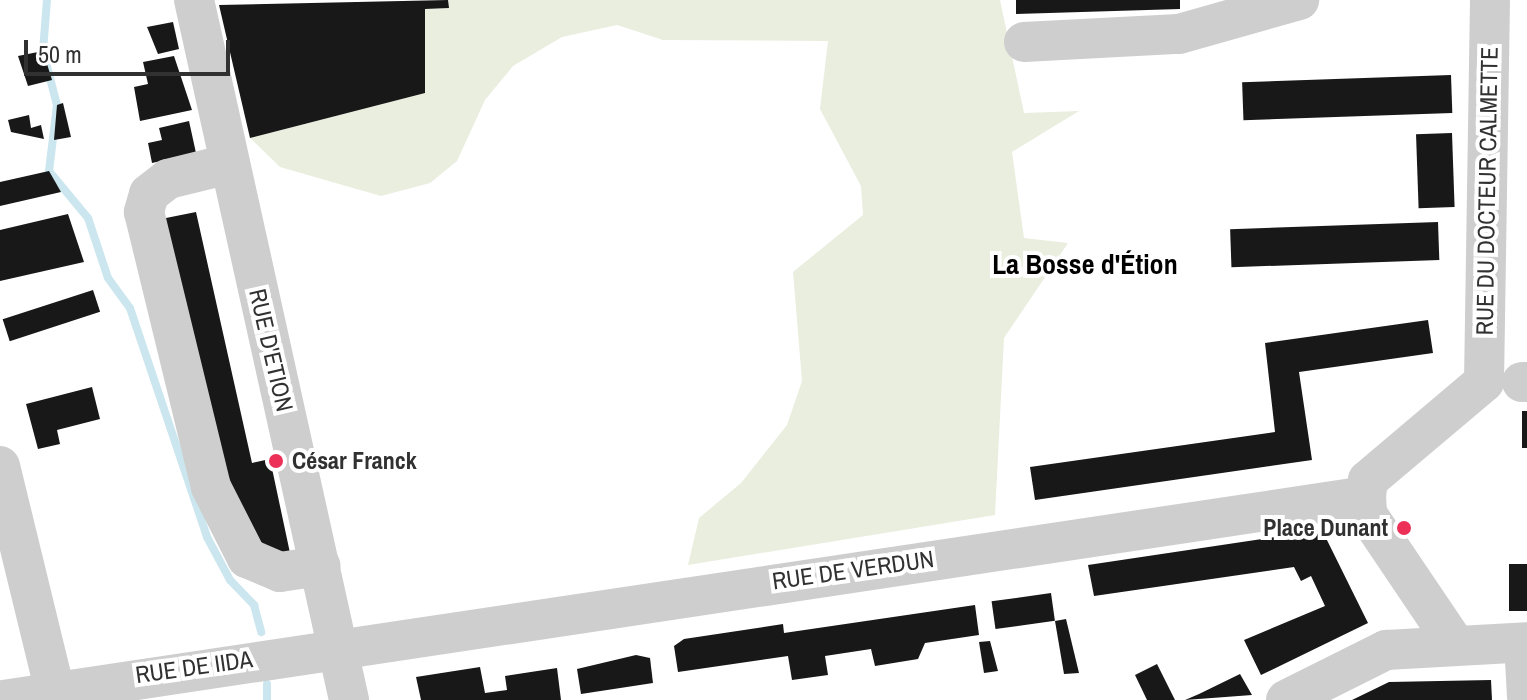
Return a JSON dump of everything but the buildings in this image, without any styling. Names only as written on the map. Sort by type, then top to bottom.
[{"type":"street","name":"RUE D'ETION","points":[[194,0],[349,700]]},
{"type":"street","points":[[1024,42],[1179,34],[1299,0]]},
{"type":"street","name":"RUE DU DOCTEUR CALMETTE","points":[[1490,0],[1511,382]]},
{"type":"street","points":[[229,164],[168,179],[149,194],[144,212],[211,487],[247,558],[280,572],[321,566]]},
{"type":"street","points":[[1454,643],[1367,514],[1368,480],[1511,382]]},
{"type":"street","points":[[0,466],[51,694]]},
{"type":"street","name":"RUE DE VERDUN","points":[[339,646],[1366,496]]},
{"type":"street","points":[[1286,700],[1386,650],[1454,643],[1526,642],[1527,696]]},
{"type":"street","name":"RUE DE IIDA","points":[[3,700],[339,646]]},
{"type":"shaded area","points":[[448,0],[1000,0],[1024,113],[1079,111],[1012,152],[1024,238],[1068,243],[1004,338],[995,515],[688,565],[699,518],[741,483],[787,425],[802,381],[793,272],[863,215],[861,186],[820,109],[828,41],[663,40],[617,25],[562,37],[513,66],[485,100],[457,161],[430,183],[381,196],[280,167],[250,138],[424,93],[425,9],[448,8]]},
{"type":"waterway","points":[[47,0],[43,51],[57,105],[49,171],[88,218],[108,278],[130,308],[207,537],[230,580],[254,605],[261,632]]},
{"type":"waterway","points":[[267,684],[267,700]]},
{"type":"place","name":"César Franck","points":[[276,461]]},
{"type":"place","name":"Place Dunant","points":[[1404,528]]},
{"type":"district","name":"La Bosse d'Étion","points":[[1085,264]]}]
